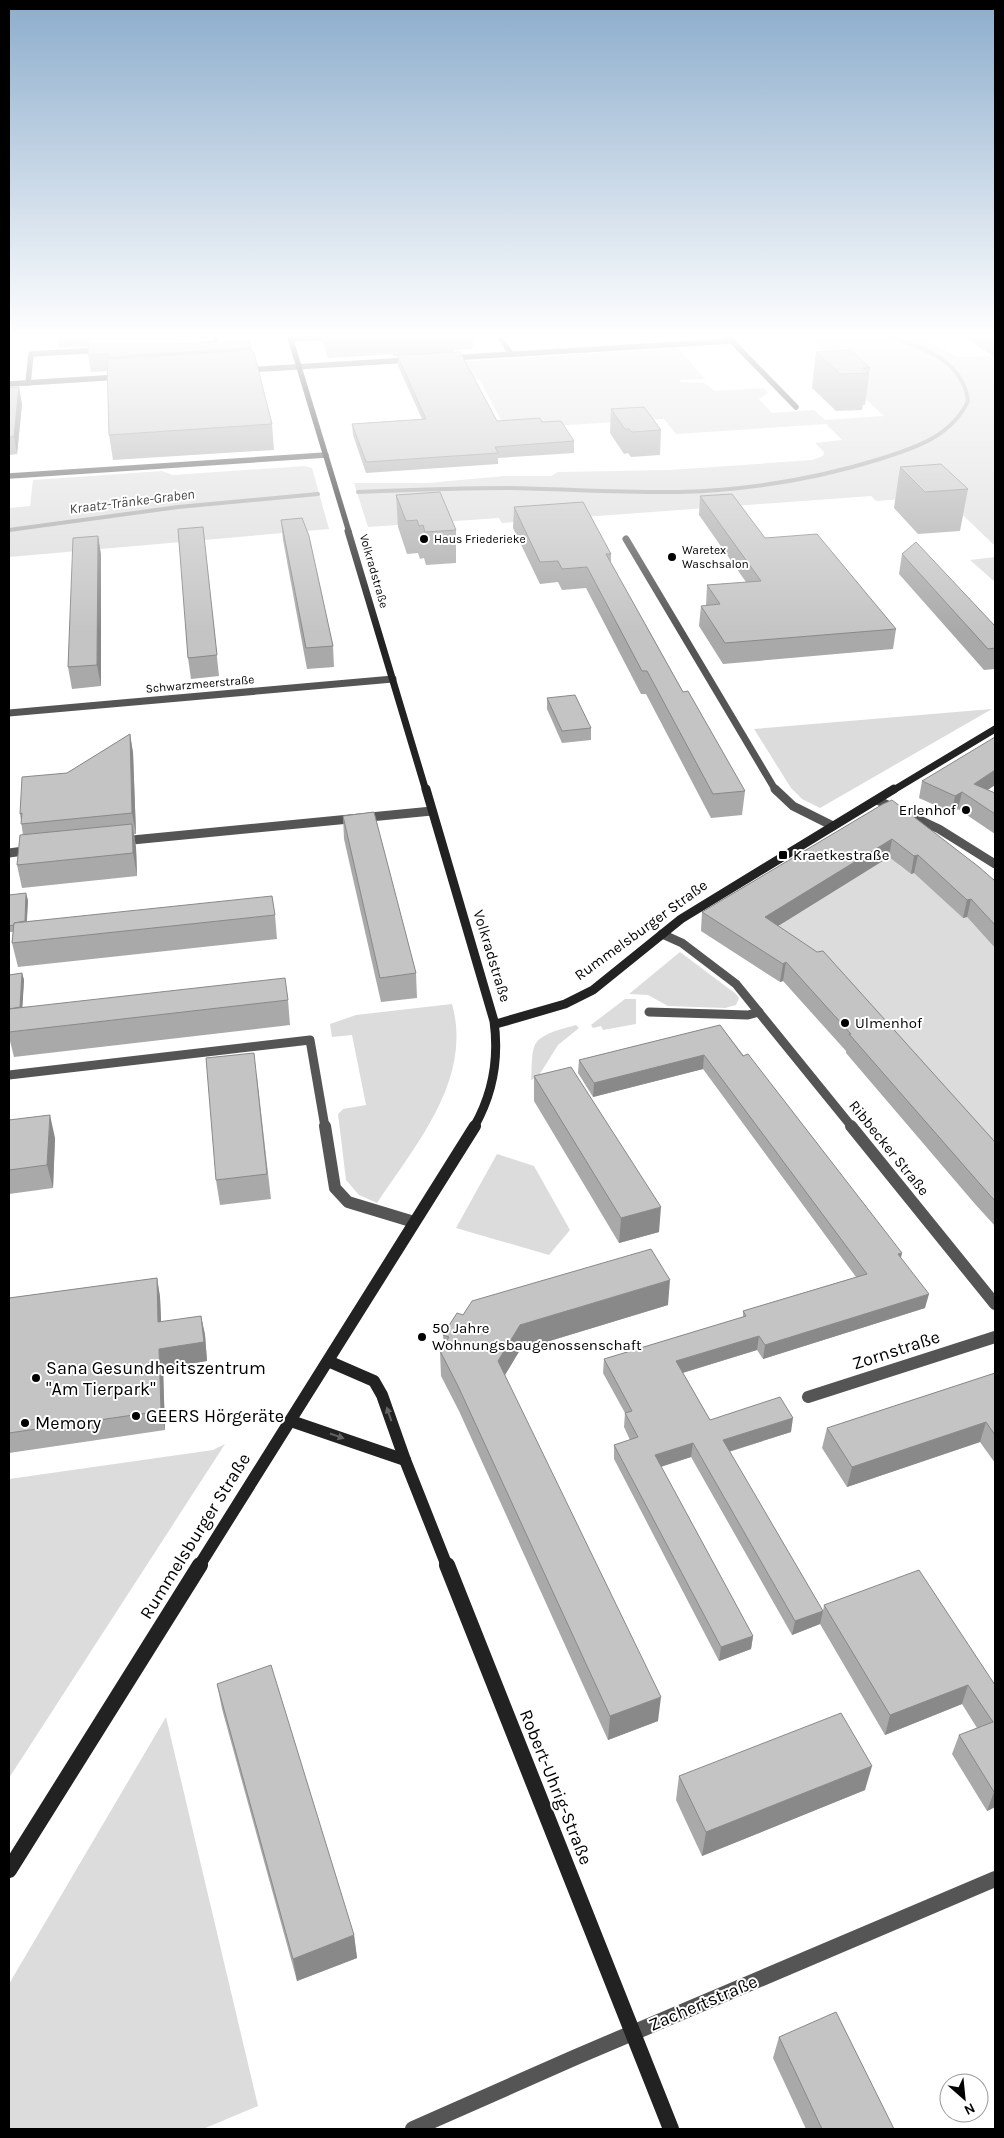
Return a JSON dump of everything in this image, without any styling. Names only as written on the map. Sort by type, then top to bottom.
[{"type":"street","name":"Volkradstraße","points":[[319,434],[496,1024]]},
{"type":"street","points":[[9,476],[326,455]]},
{"type":"street","points":[[626,539],[776,793],[793,806],[833,826]]},
{"type":"street","name":"Schwarzmeerstraße","points":[[9,713],[393,679]]},
{"type":"street","name":"Rummelsburger Straße","points":[[9,1870],[484,1109],[496,1063],[496,1024],[565,1004],[593,990],[662,934],[709,901],[995,729]]},
{"type":"street","points":[[876,800],[939,829],[995,864]]},
{"type":"street","points":[[109,842],[432,811]]},
{"type":"street","points":[[9,852],[43,849]]},
{"type":"street","name":"Ribbecker Straße","points":[[662,934],[682,943],[736,984],[995,1304]]},
{"type":"street","points":[[649,1012],[748,1014],[759,1012]]},
{"type":"street","points":[[9,1075],[310,1040],[335,1188],[348,1202],[414,1222]]},
{"type":"street","name":"Zornstraße","points":[[808,1397],[995,1337]]},
{"type":"street","name":"Robert-Uhrig-Straße","points":[[328,1361],[374,1381],[382,1396],[405,1460],[671,2129]]},
{"type":"street","points":[[290,1421],[405,1460]]},
{"type":"street","name":"Zachertstraße","points":[[413,2129],[632,2033],[995,1879]]},
{"type":"shaded area","points":[[836,434],[995,434],[995,546],[943,496],[876,501],[871,496],[502,523],[499,518],[368,527],[354,483],[428,483],[504,476],[551,476],[558,472],[670,470],[812,460],[823,456],[824,452],[815,443],[842,440]]},
{"type":"shaded area","points":[[305,466],[312,468],[329,529],[9,557],[9,508],[30,506],[33,480],[162,471],[173,475]]},
{"type":"shaded area","points":[[995,557],[995,582],[970,560]]},
{"type":"shaded area","points":[[992,709],[820,808],[802,799],[791,788],[754,729]]},
{"type":"shaded area","points":[[886,849],[900,866],[911,874],[916,872],[963,918],[967,917],[995,948],[995,1161],[776,924],[779,926],[799,910],[802,911],[813,904],[821,895],[826,896]]},
{"type":"shaded area","points":[[680,952],[736,994],[739,998],[736,1005],[725,1008],[668,1006],[648,995],[629,994]]},
{"type":"shaded area","points":[[625,999],[636,999],[636,1024],[603,1030],[601,1026],[593,1028],[591,1025]]},
{"type":"shaded area","points":[[452,1004],[456,1032],[455,1058],[448,1084],[437,1110],[423,1134],[377,1203],[359,1195],[346,1180],[338,1114],[343,1109],[366,1105],[352,1035],[332,1037],[330,1024],[356,1015]]},
{"type":"shaded area","points":[[576,1025],[579,1028],[558,1045],[538,1077],[531,1080],[532,1055],[537,1042],[552,1032]]},
{"type":"shaded area","points":[[497,1154],[534,1166],[570,1230],[549,1255],[456,1228]]},
{"type":"shaded area","points":[[225,1444],[9,1778],[9,1479],[213,1450]]},
{"type":"shaded area","points":[[166,1717],[258,2106],[203,2129],[9,2129],[9,1984]]},
{"type":"building","points":[[9,434],[14,434],[14,437],[9,437]]},
{"type":"building","points":[[356,434],[569,434],[574,441],[495,447],[498,453],[366,462]]},
{"type":"building","points":[[941,464],[968,489],[925,492],[900,467]]},
{"type":"building","points":[[440,492],[456,530],[425,532],[423,525],[419,526],[417,520],[406,521],[396,495]]},
{"type":"building","points":[[732,494],[765,538],[817,534],[896,629],[725,643],[701,606],[720,604],[707,585],[761,581],[700,496]]},
{"type":"building","points":[[583,502],[611,554],[606,554],[683,692],[688,691],[745,791],[713,794],[647,671],[642,671],[587,567],[562,569],[558,561],[540,562],[514,507]]},
{"type":"building","points":[[302,518],[309,536],[333,646],[306,648],[281,520]]},
{"type":"building","points":[[203,527],[217,655],[188,658],[178,529]]},
{"type":"building","points":[[98,536],[97,665],[68,667],[73,538]]},
{"type":"building","points":[[916,542],[995,626],[995,648],[988,649],[902,554]]},
{"type":"building","points":[[575,695],[591,728],[562,731],[547,698]]},
{"type":"building","points":[[130,734],[132,813],[21,824],[22,777],[67,773]]},
{"type":"building","points":[[995,737],[995,770],[974,784],[995,793],[995,814],[962,792],[955,796],[922,781]]},
{"type":"building","points":[[892,800],[995,881],[995,925],[971,899],[967,900],[918,855],[914,856],[892,839],[765,917],[817,952],[823,951],[995,1142],[995,1201],[849,1034],[851,1034],[786,962],[783,964],[702,912]]},
{"type":"building","points":[[374,812],[416,973],[380,978],[343,816]]},
{"type":"building","points":[[132,824],[133,853],[17,865],[20,835]]},
{"type":"building","points":[[26,893],[25,921],[9,926],[9,895]]},
{"type":"building","points":[[272,896],[275,915],[12,943],[14,923]]},
{"type":"building","points":[[22,973],[20,1007],[9,1009],[9,975]]},
{"type":"building","points":[[285,978],[288,1000],[9,1032],[9,1009]]},
{"type":"building","points":[[720,1025],[743,1056],[748,1054],[902,1253],[898,1254],[929,1294],[765,1345],[759,1336],[676,1361],[710,1420],[780,1397],[793,1418],[723,1440],[823,1611],[795,1621],[693,1443],[655,1455],[753,1636],[721,1647],[614,1445],[638,1437],[625,1413],[632,1411],[604,1359],[746,1316],[743,1311],[867,1274],[704,1055],[594,1083],[579,1060]]},
{"type":"building","points":[[254,1053],[267,1174],[216,1180],[206,1058]]},
{"type":"building","points":[[571,1067],[661,1207],[621,1218],[534,1076]]},
{"type":"building","points":[[50,1115],[47,1165],[9,1170],[9,1120]]},
{"type":"building","points":[[651,1249],[670,1280],[520,1325],[498,1361],[661,1697],[610,1716],[458,1386],[440,1351],[449,1337],[443,1335],[457,1313],[463,1315],[472,1301]]},
{"type":"building","name":"Sana Gesundheitszentrum \"Am Tierpark\"","points":[[157,1278],[158,1322],[201,1316],[204,1342],[159,1349],[161,1411],[9,1433],[9,1298]]},
{"type":"building","points":[[995,1373],[995,1435],[986,1422],[852,1467],[827,1428]]},
{"type":"building","points":[[919,1570],[995,1685],[994,1792],[959,1735],[993,1722],[968,1685],[890,1715],[824,1605]]},
{"type":"building","points":[[271,1665],[354,1935],[293,1959],[217,1684]]},
{"type":"building","points":[[841,1713],[872,1766],[706,1832],[679,1776]]},
{"type":"building","points":[[836,2012],[894,2129],[822,2129],[779,2037]]},
{"type":"waterway","name":"Kraatz-Tränke-Graben","points":[[358,492],[509,488],[637,492],[730,489],[806,478],[856,466],[919,445],[939,434]]},
{"type":"waterway","name":"Kraatz-Tränke-Graben","points":[[9,530],[178,507],[318,494]]},
{"type":"place","name":"Haus Friederieke","points":[[424,539]]},
{"type":"place","name":"Waretex Waschsalon","points":[[672,557]]},
{"type":"place","name":"Erlenhof","points":[[966,810]]},
{"type":"place","name":"Kraetkestraße","points":[[783,855]]},
{"type":"place","name":"Ulmenhof","points":[[845,1023]]},
{"type":"place","name":"50 Jahre Wohnungsbaugenossenschaft","points":[[422,1337]]},
{"type":"place","name":"Sana Gesundheitszentrum \"Am Tierpark\"","points":[[36,1378]]},
{"type":"place","name":"GEERS Hörgeräte","points":[[136,1416]]},
{"type":"place","name":"Memory","points":[[25,1423]]}]
